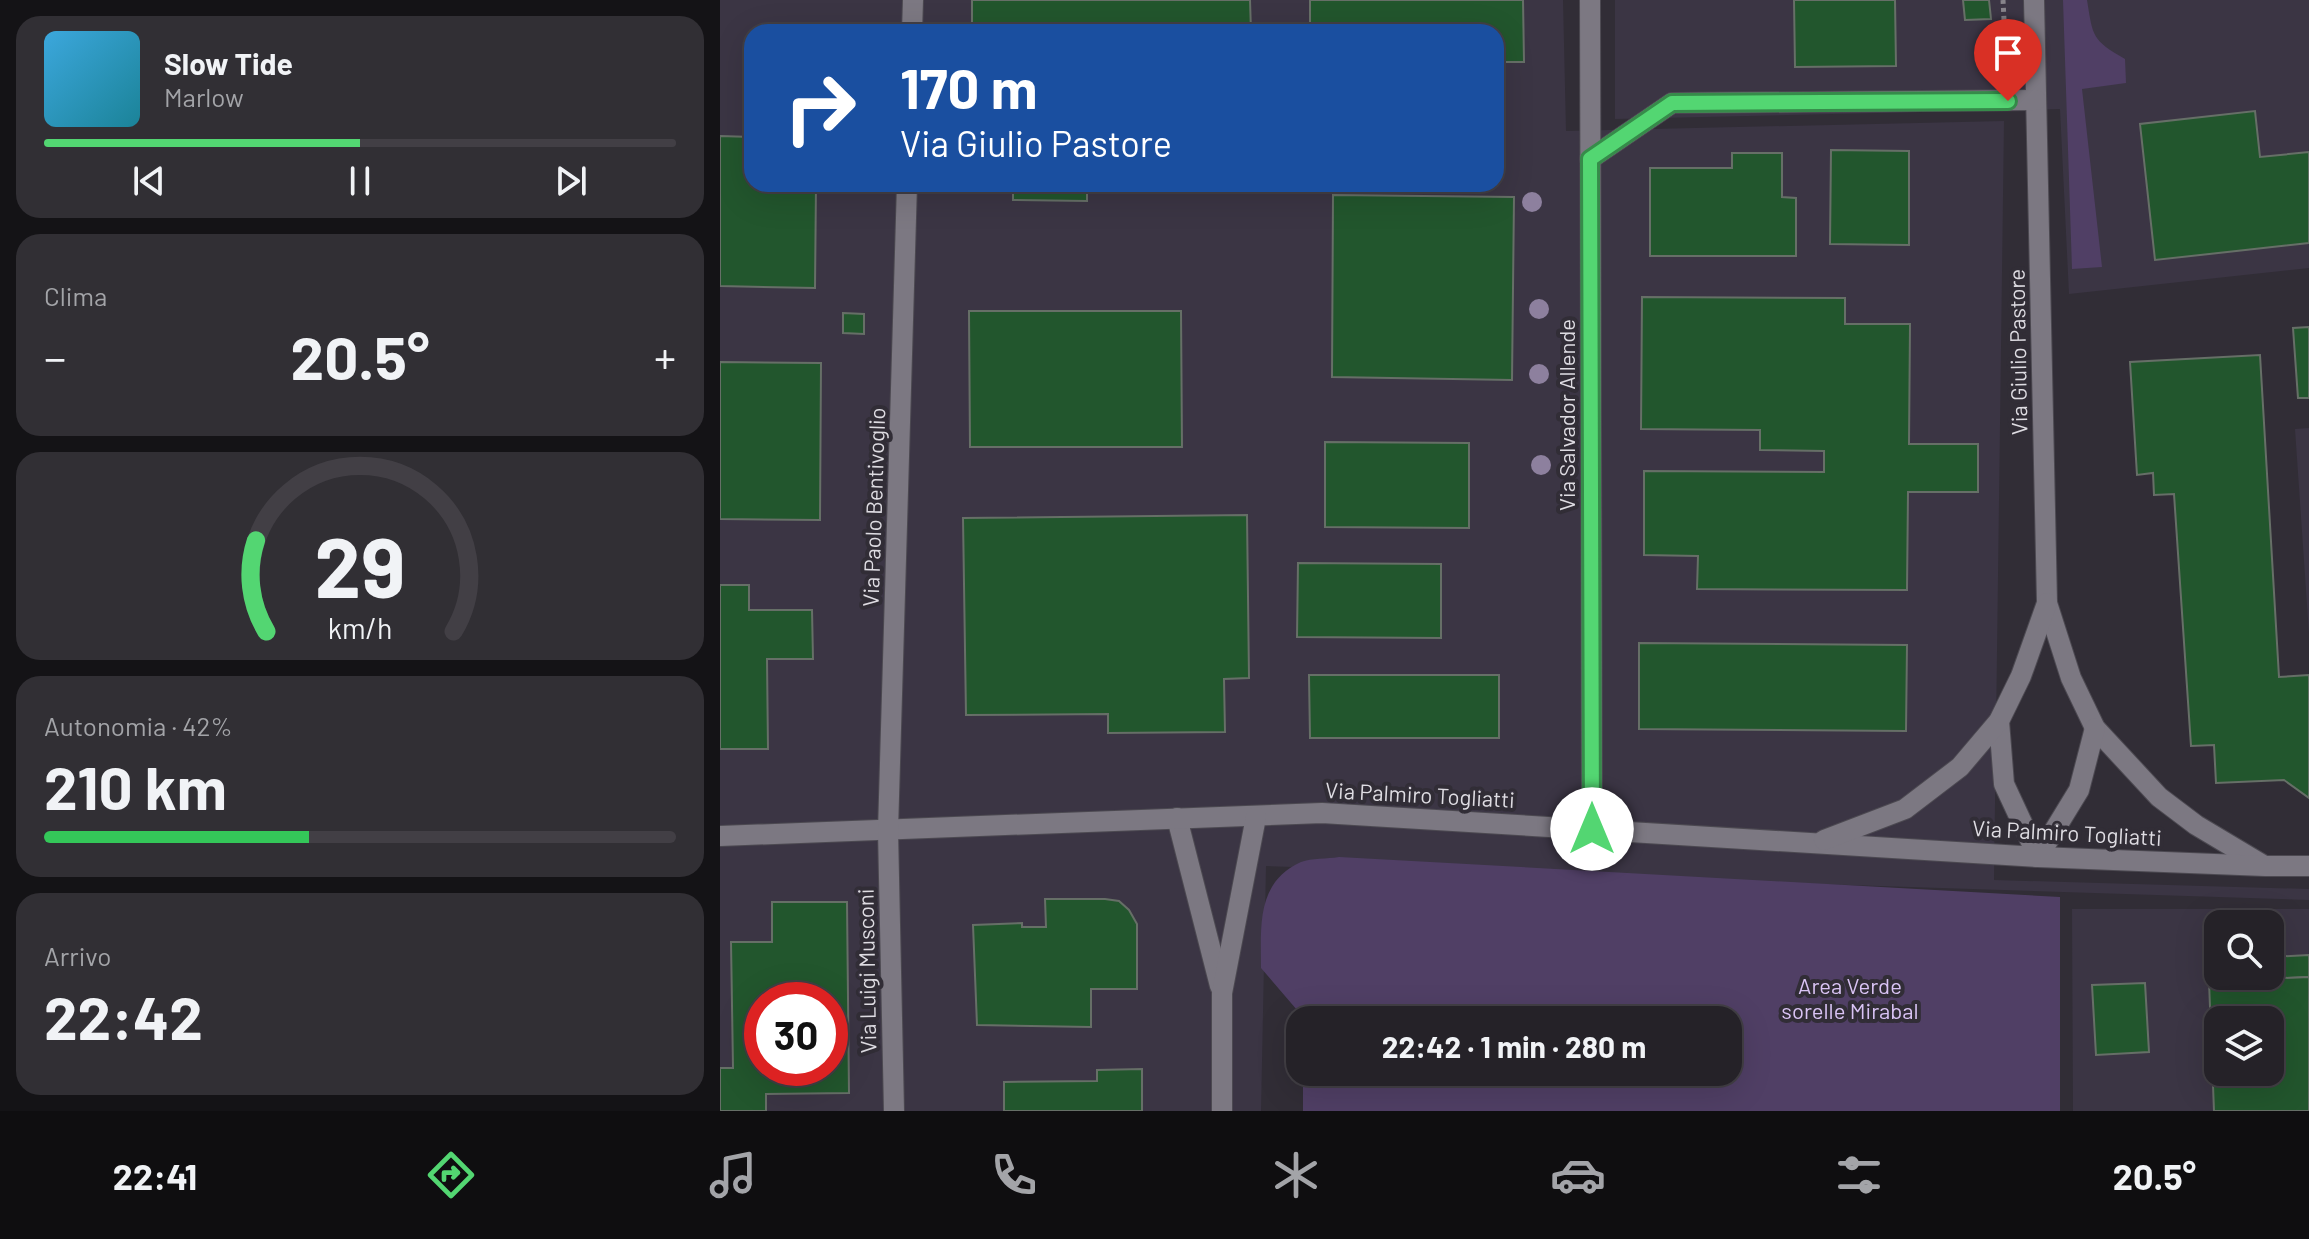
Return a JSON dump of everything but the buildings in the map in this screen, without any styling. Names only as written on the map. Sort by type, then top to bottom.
[{"type":"street","points":[[912,24],[913,0]]},
{"type":"street","name":"Via Salvador Allende","points":[[1590,0],[1592,829]]},
{"type":"street","name":"Via Giulio Pastore","points":[[2034,0],[2047,603],[2071,678],[2095,728],[2159,797],[2196,825],[2265,866]]},
{"type":"street","points":[[1590,159],[1672,103],[2036,100]]},
{"type":"street","name":"Via Paolo Bentivoglio","points":[[888,831],[907,192]]},
{"type":"street","name":"Via Giulio Pastore","points":[[1815,843],[1905,809],[1960,767],[1999,721],[2021,676],[2047,603]]},
{"type":"street","points":[[1999,721],[2004,784],[2038,857]]},
{"type":"street","points":[[2038,857],[2079,790],[2095,728]]},
{"type":"street","name":"Via Palmiro Togliatti","points":[[720,836],[1322,813],[2038,857],[2309,866]]},
{"type":"street","points":[[1222,1111],[1222,993],[1256,817]]},
{"type":"street","points":[[1177,818],[1222,993]]},
{"type":"street","name":"Via Luigi Musconi","points":[[888,831],[894,1111]]},
{"type":"path","points":[[2003,0],[2008,101]]},
{"type":"shaded area","points":[[720,0],[1563,0],[1566,131],[2004,121],[1994,880],[2309,889],[2309,900],[1266,866],[1261,1111],[720,1111]]},
{"type":"shaded area","points":[[1615,0],[2309,0],[2309,268],[2069,294],[2060,109],[1615,119]]},
{"type":"shaded area","points":[[2309,428],[2309,634],[2295,429]]},
{"type":"shaded area","points":[[2072,909],[2309,909],[2309,1111],[2073,1111]]},
{"type":"green space","points":[[2063,0],[2087,0],[2096,36],[2106,47],[2125,59],[2126,83],[2082,89],[2102,267],[2072,269]]},
{"type":"green space","name":"Area Verde sorelle Mirabal","points":[[1339,857],[2060,897],[2060,1111],[1303,1111],[1303,1086],[1742,1086],[1742,1006],[1294,1006],[1261,968],[1262,922],[1264,907],[1276,881],[1286,871],[1305,861]]},
{"type":"route","points":[[1592,829],[1590,159],[1672,103],[2008,101]]}]
